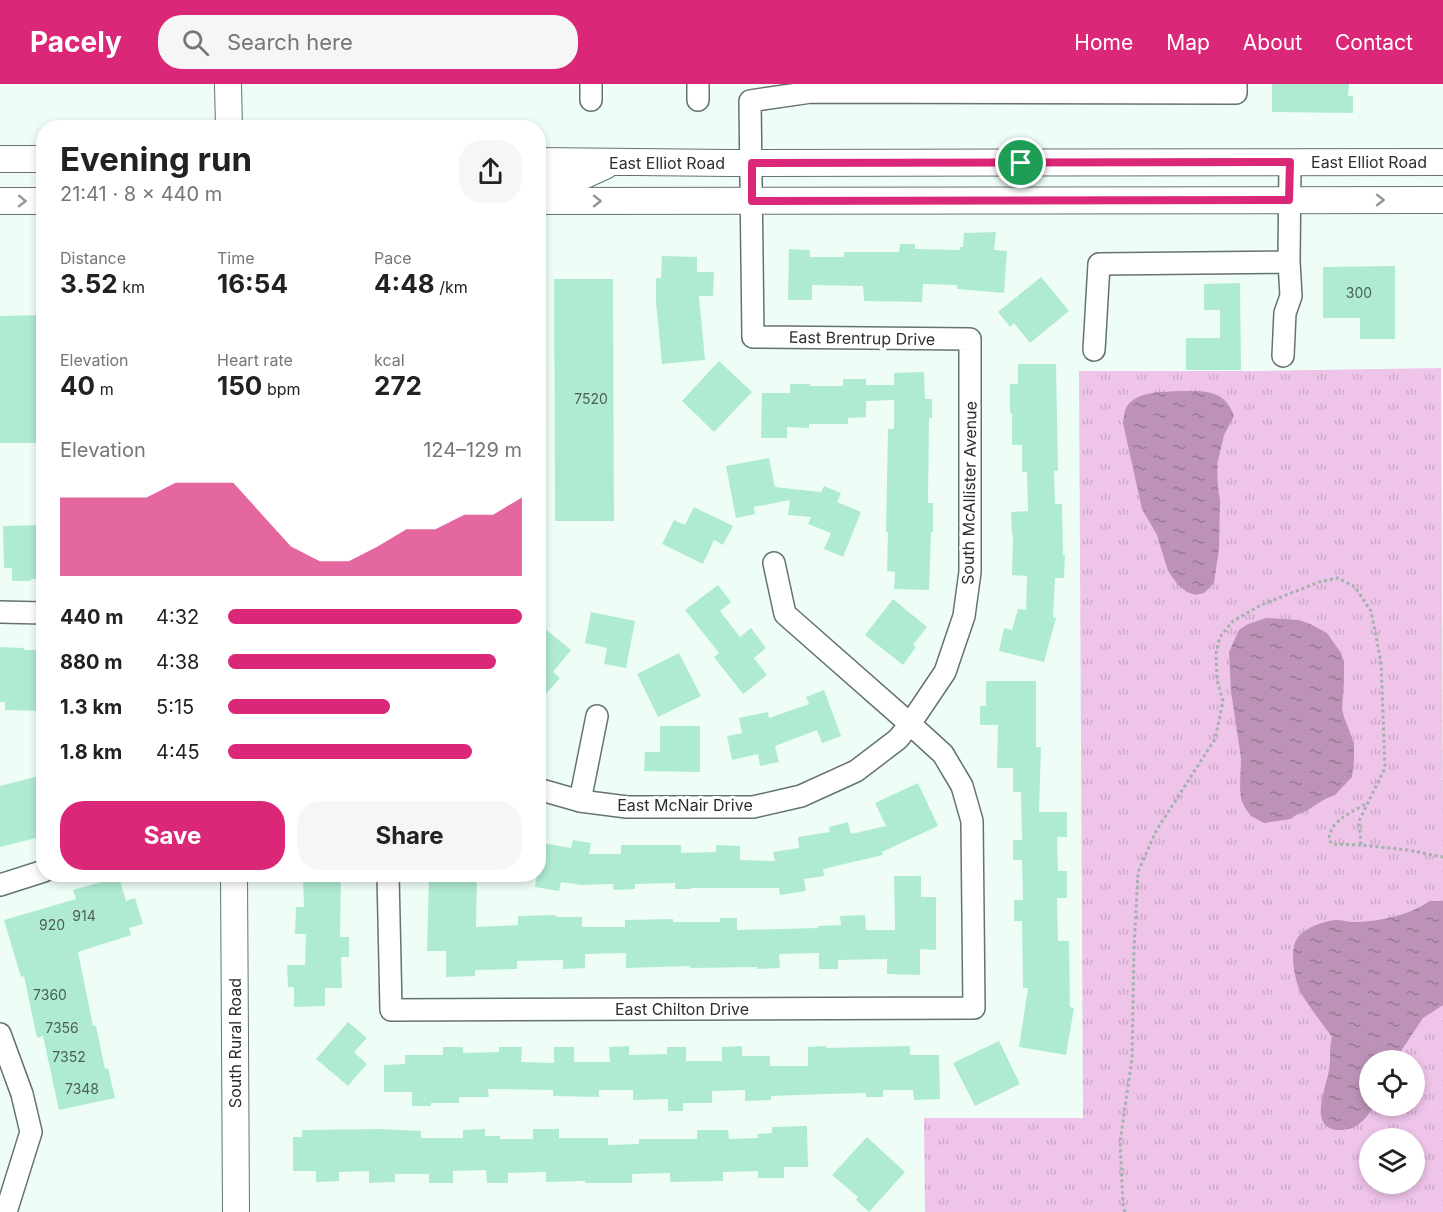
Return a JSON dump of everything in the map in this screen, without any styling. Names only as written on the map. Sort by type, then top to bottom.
[{"type":"main road","points":[[228,84],[229,120]]},
{"type":"main road","points":[[0,159],[36,159]]},
{"type":"main road","name":"East Elliot Road","points":[[546,161],[1443,162]]},
{"type":"main road","points":[[546,181],[574,180],[614,162]]},
{"type":"main road","points":[[1343,162],[1343,200]]},
{"type":"main road","points":[[546,201],[1443,200]]},
{"type":"main road","points":[[0,201],[36,201]]},
{"type":"main road","name":"South Rural Road","points":[[234,882],[236,1212]]},
{"type":"street","points":[[752,201],[752,163],[758,100],[812,92],[1236,93],[1236,84]]},
{"type":"street","points":[[1283,356],[1285,313],[1291,296],[1288,262],[1290,162]]},
{"type":"street","name":"East Brentrup Drive","points":[[752,201],[753,337],[970,339]]},
{"type":"street","points":[[1094,350],[1100,264],[1288,262]]},
{"type":"street","name":"South McAllister Avenue","points":[[910,724],[945,672],[964,616],[970,572],[970,339]]},
{"type":"street","points":[[774,563],[785,614],[910,724]]},
{"type":"street","points":[[0,612],[36,613]]},
{"type":"street","points":[[580,801],[597,716]]},
{"type":"street","name":"East McNair Drive","points":[[546,791],[580,801],[627,807],[753,807],[801,796],[856,771],[898,739],[910,724]]},
{"type":"street","name":"East Chilton Drive","points":[[388,882],[391,1010],[974,1008],[972,821],[962,786],[943,754],[910,724]]},
{"type":"street","points":[[0,885],[36,874]]},
{"type":"street","points":[[0,1034],[22,1094],[31,1132],[6,1212]]},
{"type":"path","points":[[1125,1212],[1120,1142],[1132,1059],[1138,872],[1156,831],[1215,739],[1223,701],[1217,680],[1216,652],[1220,637],[1233,621],[1261,605],[1319,582],[1338,578],[1355,587],[1371,611],[1381,662],[1385,768],[1359,821],[1361,845]]},
{"type":"path","points":[[1367,803],[1332,826],[1329,834],[1332,844],[1408,850],[1443,857]]},
{"type":"green space","points":[[1441,368],[1443,1212],[925,1212],[924,1118],[1083,1118],[1079,371]]},
{"type":"water","points":[[1158,392],[1213,393],[1225,401],[1234,416],[1224,435],[1217,465],[1220,500],[1219,548],[1214,583],[1204,593],[1196,595],[1178,585],[1168,571],[1157,535],[1142,509],[1123,423],[1126,408],[1136,398]]},
{"type":"water","points":[[1266,618],[1299,620],[1310,624],[1327,633],[1341,653],[1344,662],[1342,709],[1354,743],[1354,760],[1352,777],[1335,795],[1291,819],[1264,823],[1251,816],[1241,799],[1241,758],[1231,691],[1229,652],[1239,630],[1248,624]]},
{"type":"water","points":[[1430,901],[1443,901],[1443,1005],[1423,1018],[1402,1050],[1359,1050],[1359,1116],[1367,1116],[1348,1129],[1331,1128],[1324,1124],[1321,1108],[1329,1070],[1332,1037],[1300,991],[1293,964],[1295,942],[1310,927],[1321,923],[1336,920],[1355,922],[1385,919]]},
{"type":"building","points":[[1272,84],[1349,84],[1348,96],[1353,96],[1353,113],[1272,112]]},
{"type":"building","points":[[996,232],[994,250],[1007,251],[1004,293],[957,289],[957,285],[923,284],[922,302],[864,301],[863,286],[812,285],[812,300],[788,300],[789,249],[810,250],[810,257],[844,257],[844,252],[899,252],[900,244],[915,244],[915,249],[960,250],[960,247],[963,247],[964,233]]},
{"type":"building","points":[[662,256],[697,257],[697,272],[714,272],[713,296],[699,296],[705,360],[662,364],[656,278],[661,278]]},
{"type":"building","points":[[1395,266],[1395,339],[1360,339],[1360,318],[1323,318],[1323,267]]},
{"type":"building","points":[[1041,277],[1069,311],[1030,343],[1014,323],[1010,327],[998,312]]},
{"type":"building","points":[[554,279],[613,279],[614,521],[555,521]]},
{"type":"building","points":[[1240,283],[1241,370],[1186,370],[1186,338],[1220,338],[1220,310],[1204,310],[1204,284]]},
{"type":"building","points":[[36,315],[36,443],[0,443],[0,316]]},
{"type":"building","points":[[719,361],[752,392],[714,432],[682,401]]},
{"type":"building","points":[[1018,364],[1056,364],[1058,471],[1054,471],[1055,504],[1062,504],[1063,555],[1065,555],[1064,578],[1055,578],[1053,617],[1056,618],[1044,662],[999,651],[1004,628],[1012,630],[1018,609],[1026,610],[1027,576],[1012,575],[1011,512],[1028,511],[1027,472],[1022,472],[1022,445],[1012,445],[1010,384],[1018,384]]},
{"type":"building","points":[[924,372],[925,399],[932,399],[932,418],[929,418],[928,503],[933,503],[933,532],[931,532],[929,590],[894,589],[895,572],[887,571],[888,532],[886,532],[888,429],[894,429],[894,400],[866,401],[866,417],[848,418],[848,424],[809,424],[809,428],[787,427],[787,438],[761,438],[762,393],[790,393],[790,384],[843,386],[843,379],[866,379],[866,385],[894,385],[894,373]]},
{"type":"building","points":[[769,458],[775,487],[821,492],[824,486],[841,493],[837,502],[861,512],[843,557],[824,549],[831,533],[808,524],[811,517],[788,515],[790,500],[754,507],[755,514],[736,518],[726,466]]},
{"type":"building","points":[[694,507],[733,526],[723,545],[714,540],[703,564],[662,544],[674,520],[685,525]]},
{"type":"building","points":[[36,525],[36,579],[12,581],[12,568],[4,568],[3,526]]},
{"type":"building","points":[[718,585],[731,602],[720,611],[740,637],[751,628],[766,648],[754,658],[767,675],[743,694],[714,657],[719,653],[685,610]]},
{"type":"building","points":[[893,599],[927,627],[913,645],[916,647],[903,665],[865,635]]},
{"type":"building","points":[[591,612],[635,621],[626,668],[604,664],[607,648],[585,643]]},
{"type":"building","points":[[546,630],[571,650],[553,672],[560,678],[546,694]]},
{"type":"building","points":[[0,647],[36,650],[36,711],[5,710],[5,702],[0,702]]},
{"type":"building","points":[[679,653],[701,696],[658,717],[637,674]]},
{"type":"building","points":[[986,681],[1036,681],[1036,747],[1041,747],[1039,812],[1067,812],[1067,837],[1057,837],[1058,871],[1067,871],[1067,898],[1057,898],[1058,941],[1069,941],[1070,1007],[1074,1008],[1066,1055],[1019,1047],[1028,988],[1023,988],[1022,921],[1014,921],[1014,900],[1023,900],[1022,860],[1013,860],[1013,840],[1022,840],[1021,792],[1013,792],[1013,768],[997,768],[998,725],[980,725],[980,706],[986,706]]},
{"type":"building","points":[[824,690],[841,736],[822,743],[817,730],[775,746],[779,762],[760,766],[758,754],[732,760],[727,736],[742,733],[739,718],[768,712],[769,718],[809,704],[806,697]]},
{"type":"building","points":[[660,726],[700,726],[700,772],[644,771],[645,752],[660,752]]},
{"type":"building","points":[[36,777],[36,838],[0,847],[0,786]]},
{"type":"building","points":[[918,783],[938,826],[882,852],[883,855],[823,869],[824,876],[804,879],[806,891],[780,895],[779,888],[675,889],[675,883],[635,884],[635,889],[614,890],[613,884],[581,885],[561,882],[559,891],[535,887],[536,882],[546,882],[546,844],[571,848],[573,840],[591,843],[589,854],[621,854],[621,845],[681,845],[681,853],[716,852],[716,845],[740,846],[740,860],[775,861],[773,852],[799,848],[798,837],[830,832],[829,827],[848,822],[851,834],[886,826],[875,803]]},
{"type":"building","points":[[894,876],[921,876],[921,897],[936,897],[936,950],[920,949],[920,975],[887,974],[887,959],[838,960],[838,969],[819,969],[819,953],[779,954],[780,968],[690,968],[690,966],[626,968],[626,953],[585,954],[585,968],[563,969],[563,960],[517,961],[517,969],[475,970],[475,976],[446,977],[446,951],[427,951],[429,882],[477,882],[476,927],[518,925],[518,916],[556,915],[555,917],[582,917],[582,927],[625,927],[625,920],[673,919],[673,922],[720,922],[720,918],[737,918],[737,930],[818,928],[818,926],[841,925],[840,916],[865,915],[866,930],[895,930]]},
{"type":"building","points":[[101,882],[120,882],[126,901],[135,898],[143,924],[129,928],[131,935],[78,952],[93,1026],[96,1026],[105,1069],[108,1068],[115,1098],[59,1110],[43,1036],[37,1038],[24,976],[21,977],[4,920],[76,899],[73,890]]},
{"type":"building","points":[[303,882],[341,882],[340,937],[349,937],[349,957],[341,957],[342,988],[325,988],[325,1006],[294,1007],[294,987],[288,987],[287,965],[305,965],[306,934],[295,934],[296,907],[304,907]]},
{"type":"building","points":[[348,1022],[367,1038],[354,1052],[367,1064],[348,1086],[316,1059]]},
{"type":"building","points":[[999,1041],[1020,1084],[975,1106],[953,1063]]},
{"type":"building","points":[[629,1046],[629,1055],[667,1054],[667,1047],[686,1047],[686,1061],[722,1061],[722,1047],[742,1046],[742,1056],[770,1056],[770,1066],[808,1066],[808,1047],[910,1046],[910,1055],[939,1055],[940,1099],[914,1100],[913,1090],[883,1090],[883,1097],[866,1097],[866,1093],[827,1094],[771,1096],[771,1100],[745,1101],[745,1090],[712,1091],[712,1103],[683,1103],[683,1111],[668,1111],[668,1099],[633,1100],[633,1090],[599,1090],[599,1097],[553,1096],[553,1090],[488,1089],[489,1097],[459,1097],[459,1103],[431,1103],[431,1106],[412,1106],[412,1092],[384,1092],[384,1065],[405,1064],[405,1055],[443,1055],[443,1047],[463,1047],[463,1053],[499,1052],[499,1047],[522,1047],[521,1062],[554,1063],[554,1047],[574,1047],[574,1062],[610,1062],[609,1047]]},
{"type":"building","points":[[807,1126],[808,1167],[784,1167],[784,1178],[758,1178],[758,1171],[723,1172],[723,1181],[670,1182],[670,1173],[632,1174],[632,1183],[585,1183],[585,1181],[546,1182],[546,1172],[508,1173],[508,1183],[487,1183],[486,1170],[453,1171],[453,1183],[429,1183],[429,1174],[395,1174],[395,1182],[369,1183],[369,1171],[339,1172],[339,1181],[316,1182],[316,1171],[293,1171],[293,1137],[302,1137],[302,1130],[382,1129],[421,1131],[421,1138],[463,1138],[463,1130],[485,1129],[485,1136],[500,1136],[500,1139],[533,1139],[533,1129],[559,1129],[559,1138],[608,1138],[608,1145],[639,1144],[639,1139],[697,1139],[697,1130],[728,1130],[729,1139],[758,1138],[757,1134],[772,1133],[772,1127]]},
{"type":"building","points":[[867,1137],[905,1172],[869,1212],[856,1200],[858,1197],[832,1175]]},
{"type":"route","points":[[1290,162],[1289,200],[752,201],[752,163],[1021,163],[1290,162]]}]
